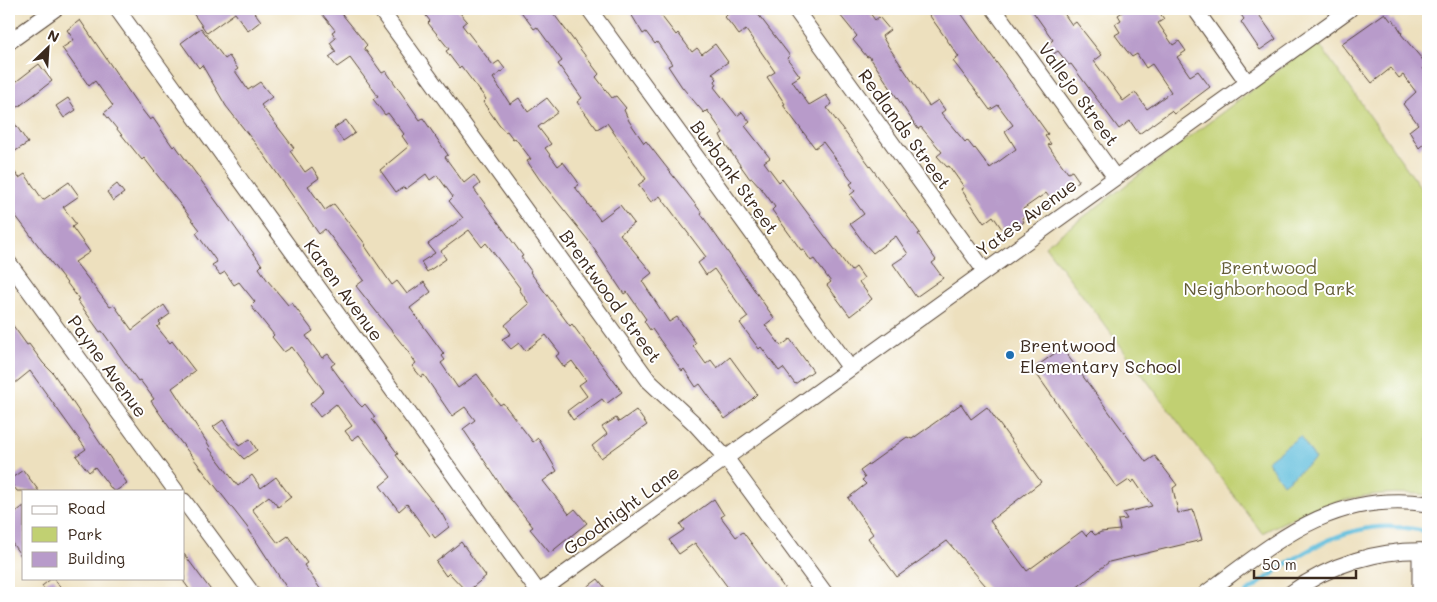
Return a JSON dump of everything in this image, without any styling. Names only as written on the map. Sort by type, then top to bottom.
[{"type":"street","points":[[9,42],[55,9]]},
{"type":"street","name":"Karen Avenue","points":[[117,9],[539,593]]},
{"type":"street","name":"Brentwood Street","points":[[380,9],[650,380],[694,423],[726,458],[826,593]]},
{"type":"street","name":"Burbank Street","points":[[589,9],[850,368]]},
{"type":"street","name":"Redlands Street","points":[[795,9],[984,270]]},
{"type":"street","name":"Vallejo Street","points":[[994,9],[1115,177]]},
{"type":"street","points":[[1195,9],[1247,82]]},
{"type":"street","name":"Yates Avenue","points":[[726,458],[984,270],[1350,9]]},
{"type":"street","name":"Payne Avenue","points":[[9,263],[175,490]]},
{"type":"street","name":"Goodnight Lane","points":[[539,593],[726,458]]},
{"type":"street","points":[[1206,593],[1283,536],[1314,519],[1351,507],[1369,504],[1402,501],[1428,504]]},
{"type":"street","points":[[185,502],[252,593]]},
{"type":"street","points":[[1290,593],[1318,576],[1348,563],[1385,553],[1424,551],[1420,593]]},
{"type":"green space","name":"Brentwood Neighborhood Park","points":[[1317,41],[1428,198],[1428,495],[1383,494],[1342,500],[1303,514],[1262,533],[1045,246]]},
{"type":"water","points":[[1300,436],[1315,459],[1283,484],[1267,461]]},
{"type":"building","points":[[190,9],[252,9],[261,21],[248,31],[235,13],[207,33]]},
{"type":"building","points":[[318,9],[338,9],[367,45],[364,48],[382,73],[386,71],[420,120],[423,118],[448,155],[445,157],[464,183],[474,175],[480,184],[474,189],[523,256],[521,257],[530,272],[570,326],[572,324],[622,392],[606,404],[602,399],[573,420],[567,411],[587,396],[579,385],[586,380],[572,361],[564,367],[556,356],[560,353],[546,335],[525,351],[519,343],[511,349],[502,339],[511,334],[505,325],[529,304],[520,288],[486,243],[482,247],[469,230],[441,251],[446,259],[427,272],[421,262],[435,253],[428,244],[463,218],[449,201],[453,197],[437,175],[430,180],[426,174],[406,189],[404,187],[396,192],[380,170],[409,146],[402,136],[404,134],[388,113],[385,115],[373,99],[378,96],[350,58],[337,67],[329,57],[336,52],[330,43],[336,38],[332,32],[335,30]]},
{"type":"building","points":[[421,9],[455,9],[460,13],[467,21],[462,25],[493,65],[499,61],[505,69],[493,78],[510,104],[519,98],[528,112],[547,98],[558,112],[538,127],[551,144],[545,148],[558,166],[563,162],[576,179],[579,184],[575,187],[600,220],[620,205],[634,223],[620,234],[652,273],[642,281],[669,322],[677,317],[696,343],[693,346],[706,364],[711,360],[717,368],[730,357],[757,394],[752,399],[725,419],[700,384],[696,387],[684,369],[682,371],[652,329],[650,330],[644,321],[646,319],[627,292],[624,294],[588,240],[540,180],[527,161],[531,159],[515,138],[513,139],[499,125],[483,102],[486,99],[461,66],[459,68],[446,51],[449,49],[428,23],[430,21]]},
{"type":"building","points":[[519,9],[550,9],[599,74],[596,77],[612,98],[616,96],[626,108],[624,110],[629,121],[644,143],[646,141],[702,213],[774,318],[765,325],[781,346],[790,339],[813,371],[795,384],[783,368],[779,371],[761,347],[759,349],[740,323],[748,317],[714,269],[706,275],[698,263],[706,257],[660,196],[651,202],[638,185],[646,179],[607,123],[597,129],[577,102],[582,98],[558,64],[562,61],[537,27],[534,29]]},
{"type":"building","points":[[628,9],[656,9],[692,52],[697,48],[702,54],[715,44],[728,62],[712,73],[717,79],[715,81],[717,85],[714,87],[737,116],[742,112],[750,122],[745,126],[770,158],[764,162],[779,182],[782,179],[851,271],[856,267],[864,278],[859,282],[872,299],[850,316],[827,285],[831,282],[814,259],[811,261],[803,249],[801,250],[772,210],[775,207],[761,188],[752,178],[750,179],[723,141],[720,135],[723,133],[707,110],[704,113],[682,87],[668,66],[672,64],[657,42],[655,44],[646,32],[643,34]]},
{"type":"building","points":[[724,9],[754,9],[790,56],[787,58],[800,76],[792,81],[809,105],[826,95],[832,104],[827,108],[920,233],[918,234],[936,260],[932,263],[943,278],[916,297],[893,264],[908,254],[896,236],[873,253],[864,243],[850,224],[864,214],[850,195],[855,191],[850,184],[853,182],[823,142],[815,148],[783,105],[785,104],[767,77],[775,72],[746,30],[739,35],[725,17],[728,14]]},
{"type":"building","points":[[835,9],[867,9],[875,20],[879,17],[890,30],[882,36],[929,106],[938,100],[945,110],[941,113],[965,142],[967,140],[975,148],[990,168],[1016,149],[1005,131],[1013,125],[998,105],[990,110],[953,61],[959,57],[925,9],[958,9],[1048,134],[1045,136],[1051,144],[1048,145],[1054,154],[1068,173],[1072,171],[1079,181],[1052,201],[1046,193],[1023,209],[1027,215],[1022,218],[1024,222],[1006,235],[993,216],[984,223],[961,189],[964,187],[949,166],[947,167],[937,156],[942,152],[921,127],[918,129],[869,56],[867,57],[853,40],[857,36]]},
{"type":"building","points":[[1031,9],[1061,9],[1072,25],[1076,22],[1102,55],[1094,61],[1123,101],[1135,92],[1147,109],[1171,92],[1152,64],[1146,68],[1137,54],[1132,57],[1126,50],[1115,35],[1120,32],[1115,24],[1121,20],[1118,15],[1127,9],[1157,9],[1164,19],[1158,23],[1173,45],[1179,41],[1186,51],[1177,57],[1190,76],[1198,71],[1210,87],[1174,114],[1171,111],[1139,134],[1130,121],[1119,129],[1071,64],[1069,65],[1058,51],[1052,55],[1045,46],[1053,40]]},
{"type":"building","points":[[1237,9],[1255,9],[1276,39],[1260,50],[1241,22],[1244,19]]},
{"type":"building","points":[[1385,13],[1391,21],[1393,19],[1401,34],[1427,65],[1423,68],[1428,76],[1428,140],[1419,148],[1409,131],[1418,124],[1403,104],[1416,92],[1403,75],[1399,78],[1391,68],[1372,83],[1341,44]]},
{"type":"building","points":[[80,20],[136,102],[150,120],[153,118],[173,147],[175,145],[216,201],[262,265],[259,268],[268,281],[288,305],[292,303],[313,331],[306,336],[322,358],[328,354],[335,363],[331,366],[358,403],[362,407],[365,404],[375,417],[372,419],[398,454],[396,455],[442,514],[449,527],[435,538],[432,534],[430,536],[407,504],[399,511],[380,486],[391,477],[359,435],[352,440],[345,431],[352,426],[336,404],[320,417],[310,404],[324,391],[292,347],[284,352],[272,337],[274,335],[251,306],[255,302],[239,282],[234,285],[225,272],[220,275],[212,265],[217,262],[196,233],[200,230],[144,158],[142,160],[104,113],[113,106],[95,81],[89,86],[62,48],[74,40],[67,30]]},
{"type":"building","points":[[201,28],[225,59],[229,56],[238,69],[235,71],[248,90],[260,82],[272,97],[261,105],[294,148],[290,151],[305,172],[312,167],[319,178],[308,186],[325,210],[334,204],[366,245],[392,285],[397,281],[407,294],[424,282],[431,292],[410,308],[444,354],[442,356],[445,360],[441,363],[458,388],[477,374],[500,405],[503,403],[533,442],[538,438],[557,471],[543,481],[569,514],[575,509],[587,523],[550,553],[530,529],[533,527],[508,496],[463,429],[475,420],[465,407],[452,416],[424,375],[421,377],[412,366],[416,363],[356,286],[364,280],[325,229],[319,234],[265,156],[226,106],[202,65],[199,68],[181,43]]},
{"type":"building","points":[[39,64],[52,81],[9,114],[9,87]]},
{"type":"building","points":[[68,98],[76,110],[64,118],[56,106]]},
{"type":"building","points":[[9,115],[28,143],[9,155]]},
{"type":"building","points":[[346,120],[355,133],[343,141],[334,128]]},
{"type":"building","points":[[9,164],[19,178],[25,174],[43,200],[69,182],[79,196],[63,207],[76,224],[72,227],[90,252],[75,262],[110,307],[114,305],[132,330],[164,305],[170,314],[159,322],[161,324],[157,327],[170,343],[172,341],[195,371],[172,388],[209,448],[238,486],[252,475],[261,488],[276,477],[291,497],[278,507],[269,496],[252,509],[278,543],[288,536],[307,563],[304,565],[323,593],[290,593],[247,527],[169,427],[151,401],[154,399],[140,380],[138,381],[102,331],[100,332],[77,300],[79,299],[9,207]]},
{"type":"building","points":[[117,184],[124,193],[113,201],[107,192]]},
{"type":"building","points":[[9,320],[27,345],[29,344],[53,373],[127,483],[117,490],[112,490],[95,467],[89,472],[76,456],[86,449],[30,371],[9,388]]},
{"type":"building","points":[[1062,348],[1146,462],[1155,456],[1177,485],[1173,488],[1178,513],[1193,510],[1202,540],[1109,562],[1070,593],[992,593],[947,541],[897,577],[868,538],[873,534],[848,498],[866,484],[862,480],[865,478],[860,471],[907,437],[912,439],[961,404],[971,419],[987,407],[1041,482],[990,521],[1027,571],[1082,531],[1086,536],[1091,531],[1095,535],[1101,532],[1120,530],[1118,520],[1127,519],[1123,513],[1152,506],[1134,480],[1132,483],[1129,480],[1117,488],[1033,369]]},
{"type":"building","points":[[636,410],[647,425],[601,458],[592,446],[607,434],[602,427],[616,418],[619,422]]},
{"type":"building","points":[[223,420],[239,446],[250,439],[257,450],[244,459],[213,427]]},
{"type":"building","points":[[23,470],[38,490],[17,491],[9,480]]},
{"type":"building","points":[[714,499],[724,515],[721,517],[736,537],[743,532],[788,593],[732,593],[695,543],[679,554],[669,540],[684,530],[680,524]]},
{"type":"building","points":[[22,507],[22,557],[9,539],[9,517]]},
{"type":"building","points":[[461,542],[486,576],[467,592],[449,573],[446,576],[436,562]]},
{"type":"building","points":[[185,555],[213,593],[192,593],[184,582]]},
{"type":"building","points":[[598,579],[609,593],[579,593]]},
{"type":"building","points":[[50,580],[55,580],[64,593],[47,593],[42,586]]},
{"type":"waterway","points":[[1246,593],[1297,557],[1333,538],[1373,528],[1402,527],[1428,531]]},
{"type":"place","name":"Brentwood Elementary School","points":[[1010,355]]}]
